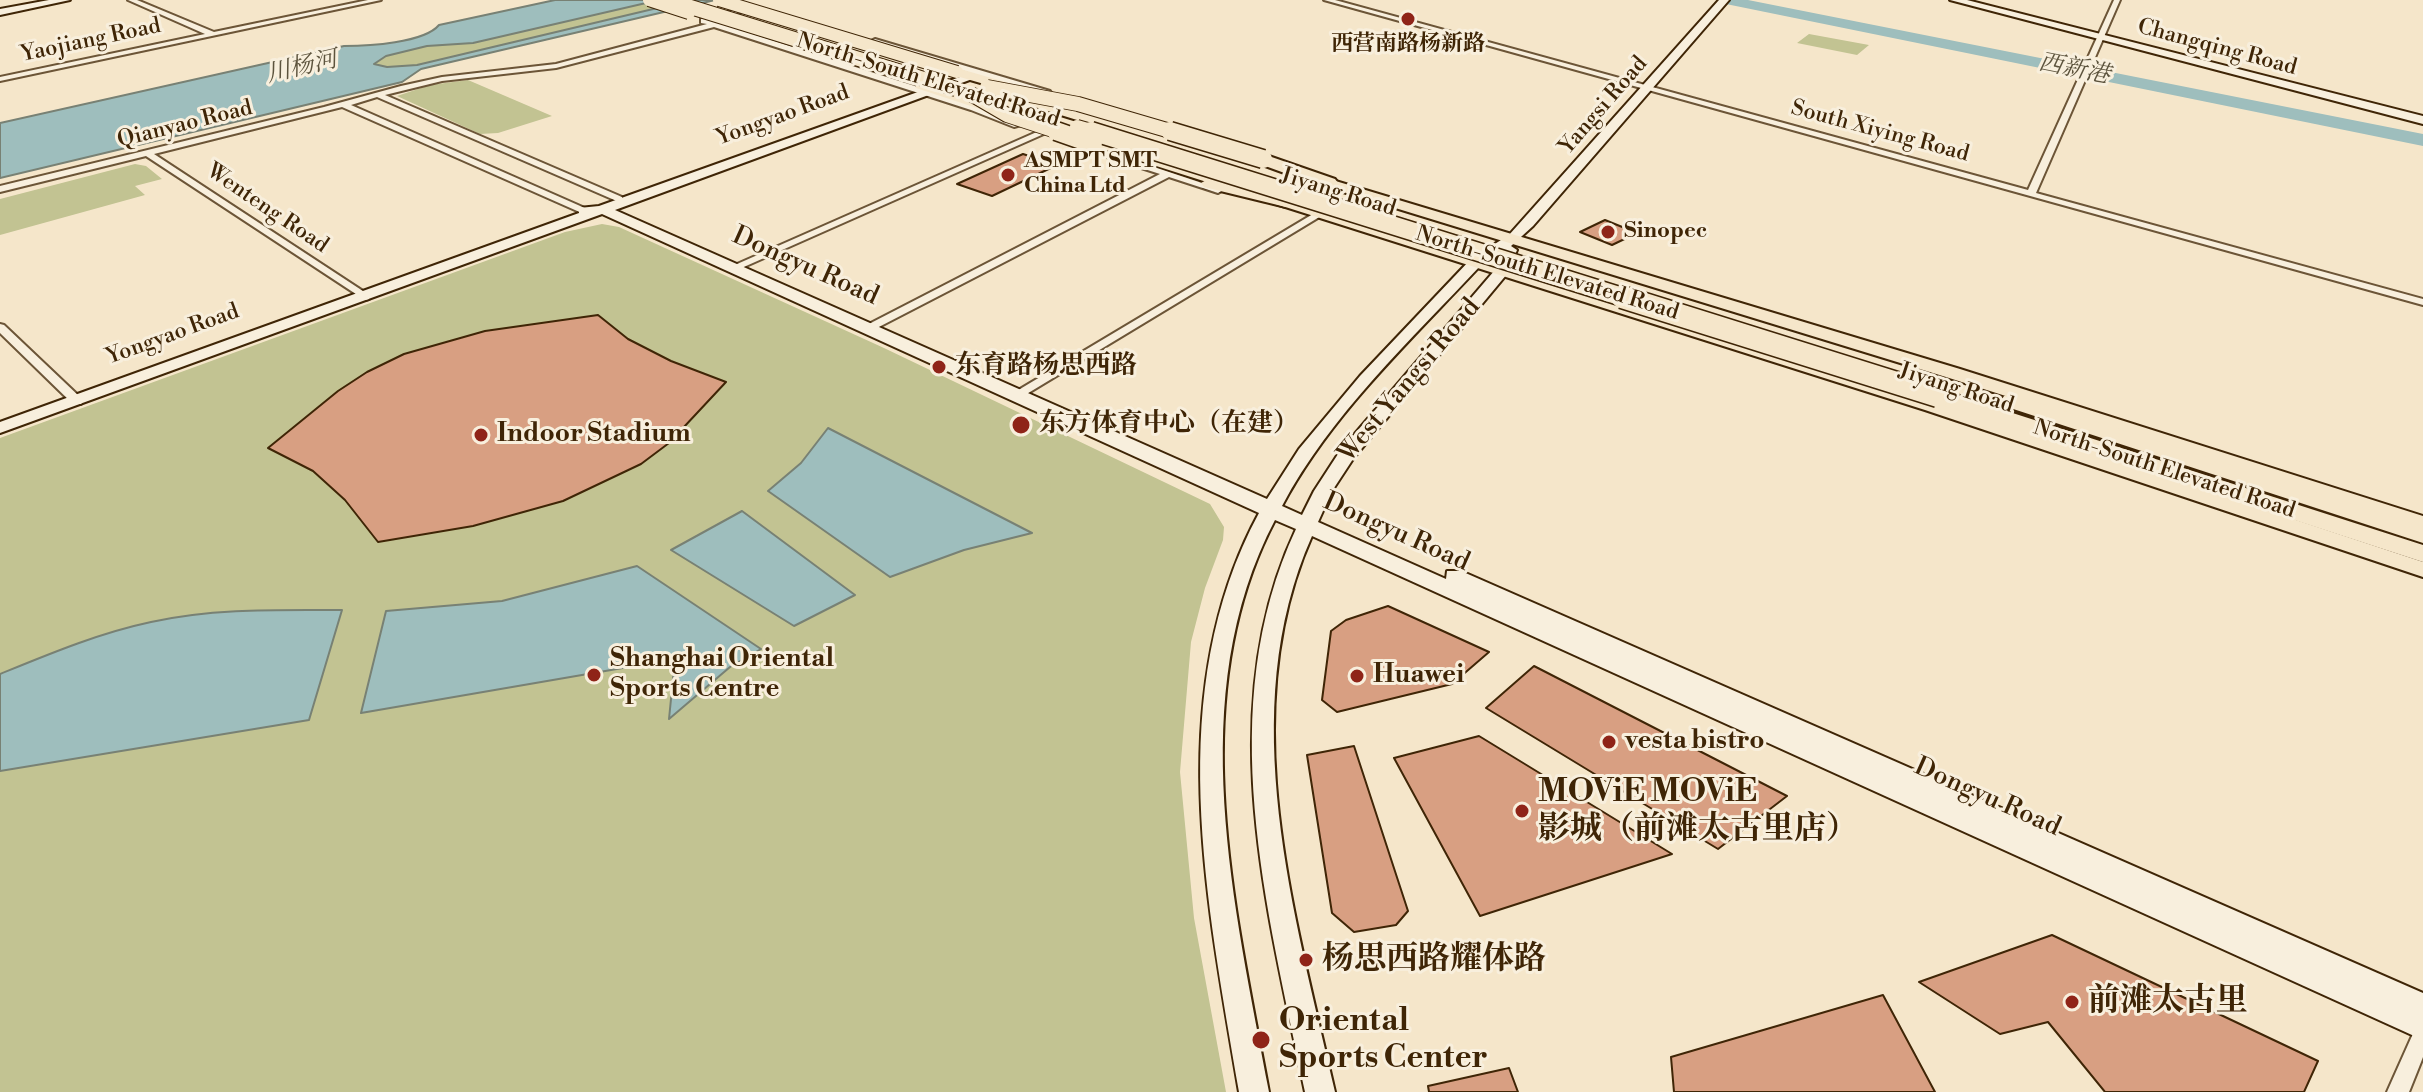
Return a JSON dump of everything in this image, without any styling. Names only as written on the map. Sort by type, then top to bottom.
[{"type":"highway","name":"North-South Elevated Road","points":[[668,0],[1938,396],[2423,554]]},
{"type":"highway","name":"North-South Elevated Road","points":[[699,0],[1947,380],[2423,535]]},
{"type":"highway","points":[[987,87],[1078,104],[1263,159],[1329,183]]},
{"type":"highway","points":[[971,94],[1024,122],[1210,183],[1286,202]]},
{"type":"main road","name":"Jiyang Road","points":[[649,0],[1946,411],[2423,570]]},
{"type":"main road","name":"Jiyang Road","points":[[719,0],[1514,238],[1953,373],[2423,523]]},
{"type":"street","points":[[0,10],[48,0]]},
{"type":"street","points":[[0,10],[65,0]]},
{"type":"street","points":[[131,0],[212,34]]},
{"type":"street","name":"Yaojiang Road","points":[[0,79],[378,0]]},
{"type":"street","name":"South Xiying Road","points":[[1327,0],[2423,302]]},
{"type":"street","name":"Changqing Road","points":[[1955,0],[2423,120]]},
{"type":"street","points":[[2031,194],[2117,0]]},
{"type":"street","name":"Yangsi Road","points":[[1514,238],[1721,3]]},
{"type":"street","name":"Qianyao Road","points":[[712,25],[704,21],[745,9],[763,9],[1254,152],[1329,183]]},
{"type":"street","points":[[712,25],[927,89],[1042,133],[1219,190],[1286,202]]},
{"type":"street","name":"Qianyao Road","points":[[0,189],[426,82],[556,66],[712,25]]},
{"type":"street","name":"Yongyao Road","points":[[0,428],[74,398],[613,205],[964,74]]},
{"type":"street","name":"Dongyu Road","points":[[378,95],[739,265],[1273,503],[2423,1006]]},
{"type":"street","name":"Dongyu Road","points":[[342,104],[584,211],[613,205]]},
{"type":"street","points":[[739,265],[1042,133]]},
{"type":"street","name":"Wenteng Road","points":[[147,153],[361,294]]},
{"type":"street","points":[[874,325],[1168,174]]},
{"type":"street","name":"Yongyao Road","points":[[361,294],[584,211]]},
{"type":"street","points":[[1022,391],[1321,213]]},
{"type":"street","name":"West Yangsi Road","points":[[1254,1092],[1221,902],[1210,780],[1216,674],[1225,627],[1247,557],[1273,503],[1318,436],[1476,262],[1514,238]]},
{"type":"street","name":"West Yangsi Road","points":[[1320,1092],[1278,896],[1262,779],[1263,689],[1270,632],[1286,575],[1309,519],[1354,446],[1502,271],[1514,238]]},
{"type":"street","points":[[0,327],[74,398]]},
{"type":"street","name":"Yongyao Road","points":[[0,420],[74,398]]},
{"type":"street","name":"Dongyu Road","points":[[1309,519],[2423,1030]]},
{"type":"street","points":[[2398,1092],[2423,1030]]},
{"type":"green space","points":[[659,0],[691,0],[417,65],[387,67],[373,64],[386,56],[427,46],[473,43]]},
{"type":"green space","points":[[1809,34],[1869,45],[1857,55],[1797,43]]},
{"type":"green space","points":[[468,80],[552,116],[498,133],[480,134],[397,96],[430,85]]},
{"type":"green space","points":[[135,164],[146,166],[162,179],[135,186],[145,195],[0,235],[0,199]]},
{"type":"green space","name":"Shanghai Oriental Sports Centre","points":[[602,224],[619,227],[884,348],[1210,504],[1224,527],[1223,540],[1205,588],[1191,642],[1180,772],[1194,918],[1226,1092],[0,1092],[0,438],[565,232]]},
{"type":"water","name":"川杨河","points":[[555,0],[659,0],[473,43],[427,46],[386,56],[374,64],[387,67],[417,65],[691,0],[715,0],[421,69],[402,82],[0,178],[0,123],[344,46],[409,40],[439,25]]},
{"type":"water","points":[[828,428],[1032,533],[964,550],[890,577],[768,491],[801,463]]},
{"type":"water","points":[[742,511],[855,595],[794,626],[671,550]]},
{"type":"water","points":[[637,566],[761,649],[730,667],[669,719],[675,659],[361,713],[386,611],[502,601]]},
{"type":"water","points":[[342,610],[309,720],[0,771],[0,674],[93,638],[175,617],[246,611]]},
{"type":"building","name":"ASMPT SMT China Ltd","points":[[1023,154],[1057,165],[992,196],[957,184]]},
{"type":"building","name":"Sinopec","points":[[1605,220],[1637,233],[1612,245],[1580,232]]},
{"type":"building","name":"Indoor Stadium","points":[[598,315],[628,339],[671,361],[726,382],[669,443],[641,464],[563,501],[473,526],[378,542],[345,500],[313,471],[268,448],[338,391],[404,354],[485,331]]},
{"type":"building","points":[[1388,606],[1489,652],[1452,684],[1337,712],[1322,700],[1331,631],[1346,620]]},
{"type":"building","points":[[1534,666],[1787,796],[1718,849],[1486,708]]},
{"type":"building","points":[[1479,736],[1672,854],[1480,916],[1394,758]]},
{"type":"building","points":[[1354,746],[1408,911],[1396,925],[1354,932],[1332,913],[1307,755]]},
{"type":"building","name":"前滩太古里","points":[[2052,935],[2318,1061],[2304,1092],[2105,1092],[2048,1022],[2000,1034],[1919,982]]},
{"type":"building","points":[[1883,995],[1935,1092],[1674,1092],[1671,1057]]},
{"type":"building","points":[[1509,1068],[1518,1092],[1429,1092],[1428,1086]]},
{"type":"waterway","name":"西新港","points":[[1726,0],[2423,140]]},
{"type":"place","name":"西营南路杨新路","points":[[1408,19]]},
{"type":"place","name":"ASMPT SMT China Ltd","points":[[1008,175]]},
{"type":"place","name":"Sinopec","points":[[1608,232]]},
{"type":"place","name":"东育路杨思西路","points":[[939,367]]},
{"type":"place","name":"东方体育中心（在建）","points":[[1021,425]]},
{"type":"place","name":"Indoor Stadium","points":[[481,435]]},
{"type":"place","name":"Shanghai Oriental Sports Centre","points":[[594,675]]},
{"type":"place","name":"Huawei","points":[[1357,676]]},
{"type":"place","name":"vesta bistro","points":[[1609,742]]},
{"type":"place","name":"MOViE MOViE 影城（前滩太古里店）","points":[[1522,811]]},
{"type":"place","name":"杨思西路耀体路","points":[[1306,960]]},
{"type":"place","name":"前滩太古里","points":[[2072,1002]]},
{"type":"place","name":"Oriental Sports Center","points":[[1261,1040]]}]
